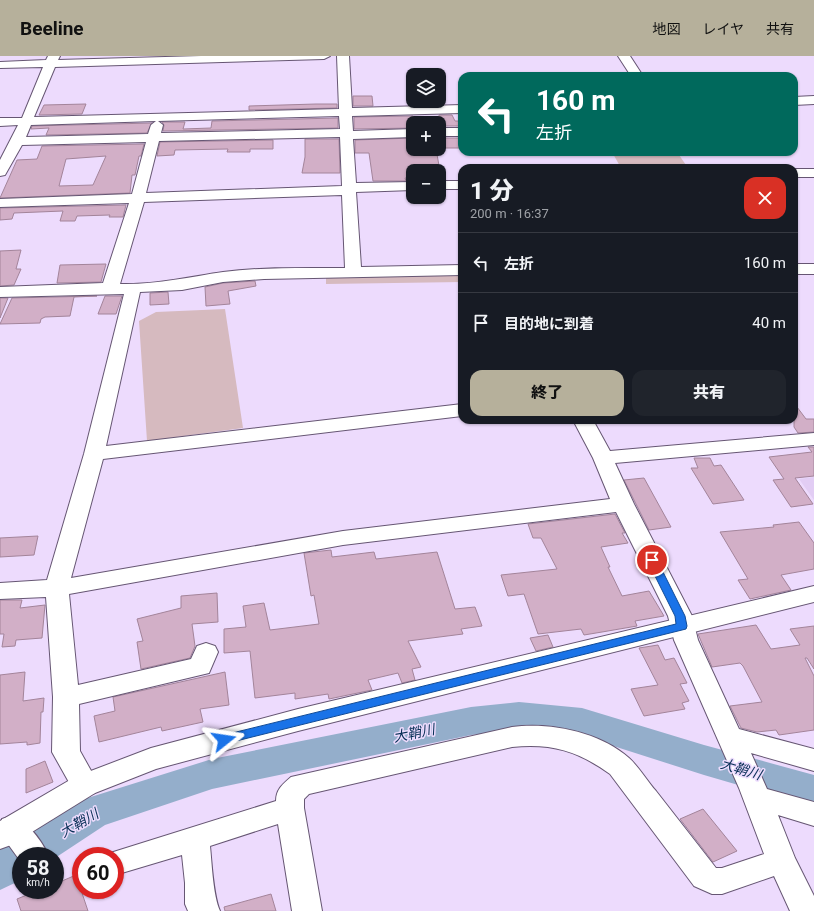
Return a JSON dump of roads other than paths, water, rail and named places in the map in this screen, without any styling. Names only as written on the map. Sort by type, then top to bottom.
[{"type":"main road","points":[[17,840],[85,785],[158,757],[298,720],[814,594]]},
{"type":"street","points":[[0,65],[52,60],[324,56]]},
{"type":"street","points":[[343,56],[348,131],[345,134],[352,272]]},
{"type":"street","points":[[624,56],[634,72]]},
{"type":"street","points":[[0,172],[18,141],[52,60]]},
{"type":"street","points":[[798,100],[814,100]]},
{"type":"street","points":[[0,122],[458,109]]},
{"type":"street","points":[[110,288],[138,197],[153,137],[160,117]]},
{"type":"street","points":[[446,132],[458,132]]},
{"type":"street","points":[[18,141],[153,137],[406,133]]},
{"type":"street","points":[[798,173],[814,173]]},
{"type":"street","points":[[316,191],[318,176]]},
{"type":"street","points":[[446,185],[458,185]]},
{"type":"street","points":[[0,203],[406,186]]},
{"type":"street","points":[[798,269],[814,269]]},
{"type":"street","points":[[0,292],[110,288],[130,289],[182,285],[243,275],[458,270]]},
{"type":"street","points":[[85,785],[66,752],[66,697],[57,588],[94,454],[132,294],[130,289]]},
{"type":"street","points":[[94,454],[458,410]]},
{"type":"street","points":[[585,424],[603,458],[623,504],[680,616],[686,640],[755,793],[781,861],[806,911]]},
{"type":"street","points":[[603,458],[814,439]]},
{"type":"street","points":[[0,591],[57,588],[343,538],[623,504]]},
{"type":"street","points":[[66,697],[200,666],[206,652]]},
{"type":"street","points":[[307,911],[290,808],[290,795],[301,785],[512,737],[540,735],[574,742],[601,752],[620,766],[705,877],[712,881],[722,881],[781,861]]},
{"type":"street","points":[[731,741],[814,760]]},
{"type":"street","points":[[755,793],[814,814]]},
{"type":"street","points":[[124,862],[290,808]]},
{"type":"street","points":[[194,838],[200,884],[200,904],[205,911]]},
{"type":"waterway","name":"大鞘川","points":[[39,847],[92,813],[212,774],[471,721],[519,716],[582,722],[704,760],[814,791]]},
{"type":"waterway","name":"大鞘川","points":[[0,872],[12,864]]}]
